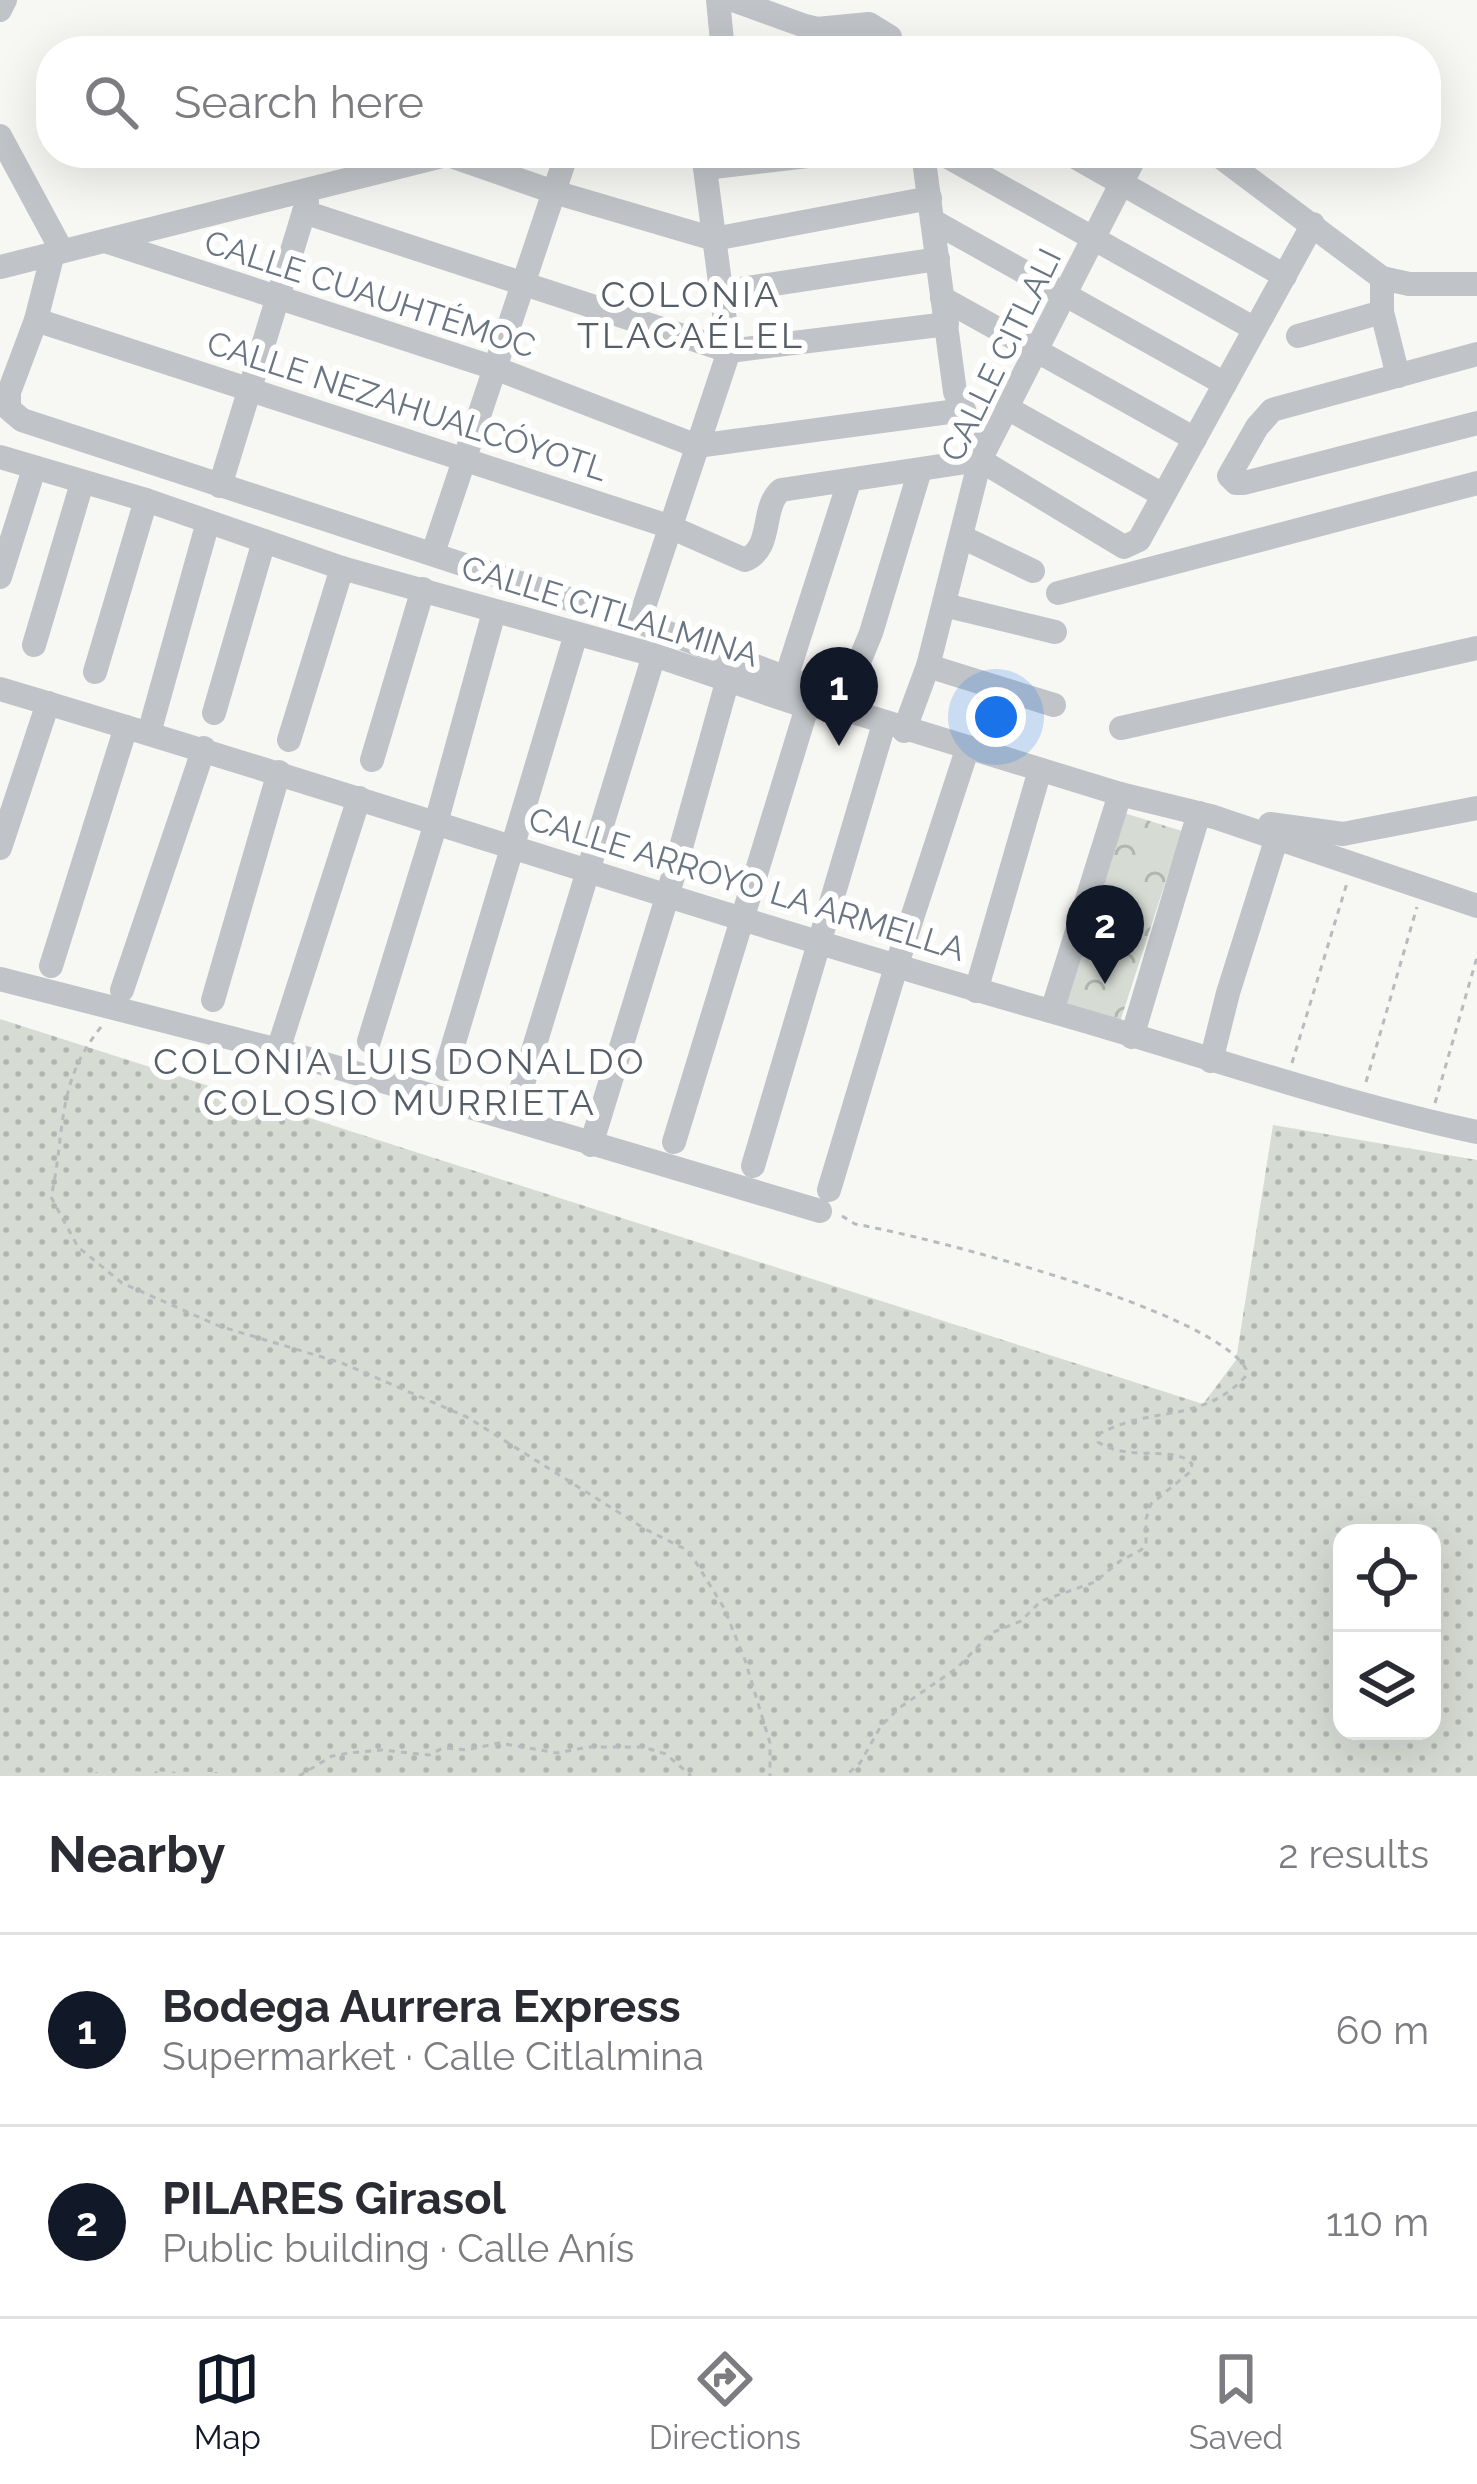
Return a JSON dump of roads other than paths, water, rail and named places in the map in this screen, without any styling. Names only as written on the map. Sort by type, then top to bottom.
[{"type":"street","points":[[0,10],[5,0]]},
{"type":"street","points":[[718,0],[722,36]]},
{"type":"street","points":[[733,0],[818,29],[869,24],[887,36]]},
{"type":"street","points":[[0,136],[57,252],[9,392],[9,409],[22,420],[639,622],[813,688],[840,708],[871,633],[920,470]]},
{"type":"street","points":[[0,267],[308,201],[408,168]]},
{"type":"street","points":[[489,168],[714,239],[932,209],[1065,295],[1225,384]]},
{"type":"street","points":[[433,553],[562,168]]},
{"type":"street","points":[[639,622],[729,351],[705,168]]},
{"type":"street","points":[[925,168],[956,392],[982,456],[1124,547],[1132,547],[1163,495],[1313,224]]},
{"type":"street","points":[[967,168],[1256,329]]},
{"type":"street","points":[[1093,168],[1285,276]]},
{"type":"street","name":"CALLE CITLALI","points":[[753,1166],[819,943],[894,727],[928,666],[982,456],[1130,168]]},
{"type":"street","points":[[1236,168],[1382,278],[1409,284],[1477,284]]},
{"type":"street","points":[[308,201],[524,284],[729,351],[947,324]]},
{"type":"street","points":[[220,486],[308,201]]},
{"type":"street","name":"CALLE CUAUHTÉMOC","points":[[106,241],[495,368],[697,446],[964,410]]},
{"type":"street","points":[[721,292],[938,259]]},
{"type":"street","points":[[1382,278],[1382,312],[1398,376]]},
{"type":"street","points":[[942,298],[1195,439]]},
{"type":"street","points":[[1298,336],[1382,312]]},
{"type":"street","name":"CALLE NEZAHUALCÓYOTL","points":[[35,320],[668,526],[745,560],[754,556],[774,494],[849,482]]},
{"type":"street","points":[[1477,354],[1272,410],[1232,469],[1231,481],[1244,483],[1477,423]]},
{"type":"street","points":[[1007,408],[1163,495]]},
{"type":"street","points":[[786,678],[849,482],[982,456]]},
{"type":"street","name":"CALLE CITLALMINA","points":[[0,457],[146,500],[342,568],[654,655],[807,707],[840,708],[1120,794],[1207,815],[1477,906]]},
{"type":"street","points":[[0,577],[34,469]]},
{"type":"street","points":[[34,645],[82,483]]},
{"type":"street","points":[[1058,593],[1477,483]]},
{"type":"street","points":[[95,672],[146,500]]},
{"type":"street","points":[[51,966],[208,522]]},
{"type":"street","points":[[962,537],[1033,571]]},
{"type":"street","points":[[214,713],[264,541]]},
{"type":"street","points":[[289,740],[342,568]]},
{"type":"street","points":[[371,760],[423,589]]},
{"type":"street","points":[[944,604],[1055,632]]},
{"type":"street","points":[[369,1041],[494,613]]},
{"type":"street","points":[[446,1070],[575,634]]},
{"type":"street","points":[[1121,728],[1477,647]]},
{"type":"street","points":[[521,1090],[654,655]]},
{"type":"street","points":[[928,666],[1054,706]]},
{"type":"street","points":[[591,1145],[728,679]]},
{"type":"street","name":"CALLE ARROYO LA ARMELLA","points":[[0,689],[205,748],[976,991],[1211,1061],[1477,1132]]},
{"type":"street","points":[[0,848],[49,704]]},
{"type":"street","points":[[674,1142],[807,707]]},
{"type":"street","points":[[120,999],[205,748]]},
{"type":"street","points":[[0,979],[120,999],[591,1145],[830,1205],[896,967],[967,749]]},
{"type":"street","points":[[976,991],[1040,770]]},
{"type":"street","points":[[213,1000],[279,772]]},
{"type":"street","points":[[1052,1011],[1120,794]]},
{"type":"street","points":[[278,1050],[358,798]]},
{"type":"street","points":[[1132,1036],[1207,815],[1343,833],[1380,830],[1477,808]]},
{"type":"street","points":[[1211,1061],[1276,837]]},
{"type":"place","name":"Bodega Aurrera Express","points":[[839,746]]},
{"type":"place","name":"PILARES Girasol","points":[[1105,984]]},
{"type":"district","name":"COLONIA TLACAÉLEL","points":[[691,314]]},
{"type":"district","name":"COLONIA LUIS DONALDO COLOSIO MURRIETA","points":[[400,1082]]}]
